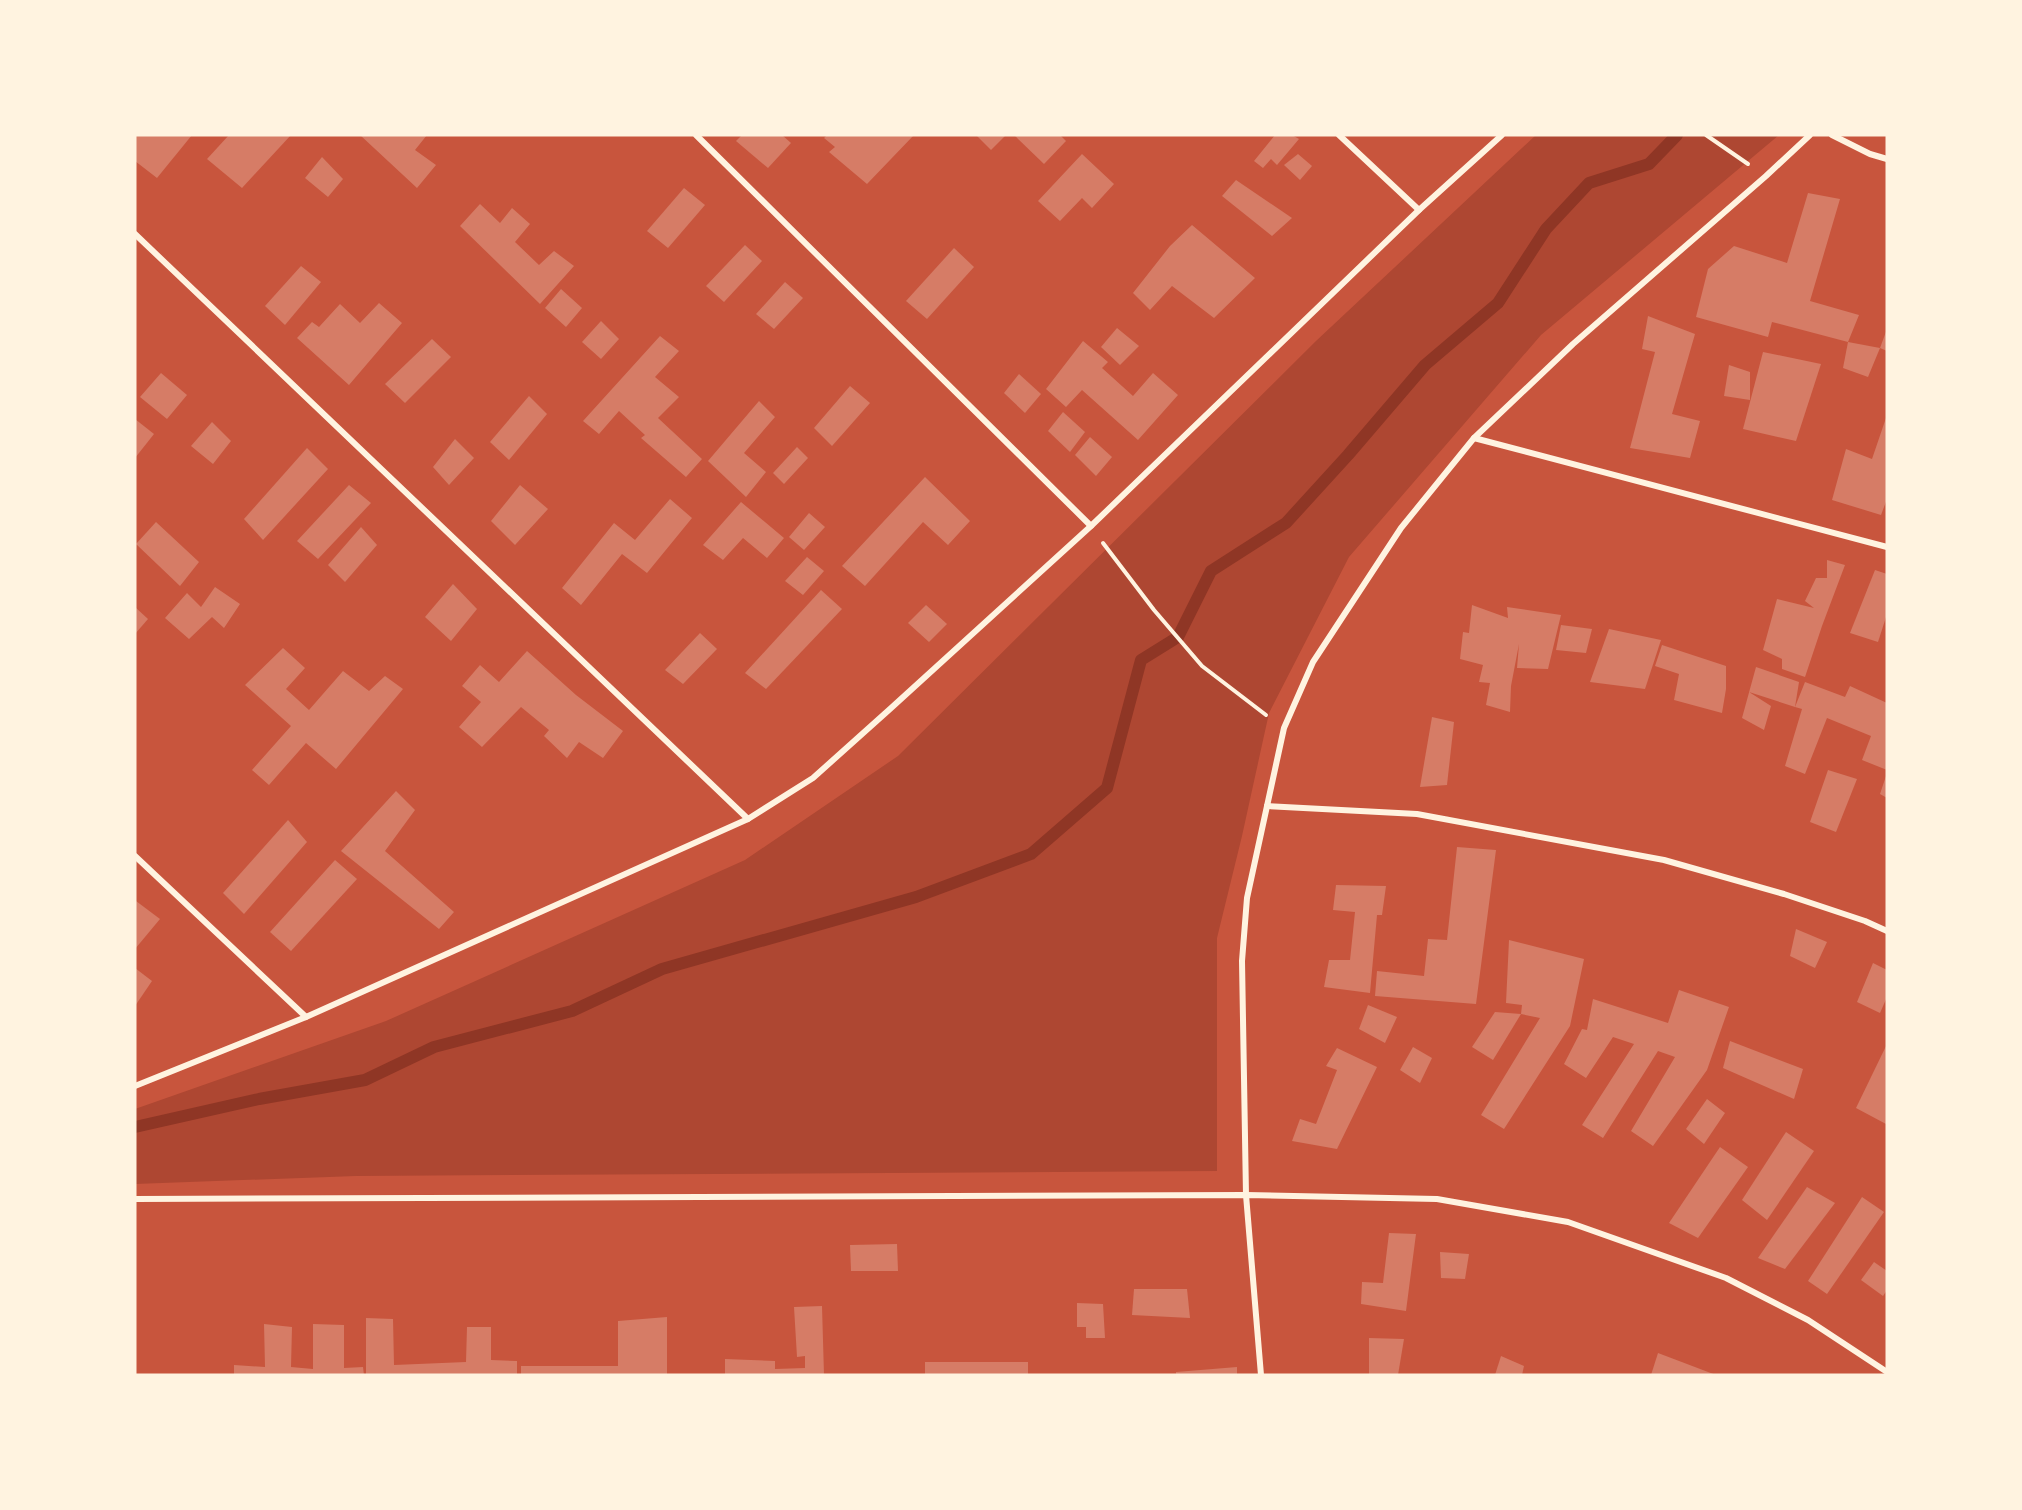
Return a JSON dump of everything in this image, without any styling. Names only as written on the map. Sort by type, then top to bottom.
[{"type":"street","points":[[696,135],[1091,526]]},
{"type":"street","points":[[1339,135],[1419,210]]},
{"type":"street","points":[[135,1086],[306,1017],[748,819],[813,778],[1091,526],[1419,210],[1502,135]]},
{"type":"street","points":[[1261,1375],[1246,1195],[1242,961],[1248,898],[1284,728],[1313,662],[1401,528],[1474,438],[1573,344],[1810,135]]},
{"type":"street","points":[[1832,135],[1870,154],[1887,159]]},
{"type":"street","points":[[135,234],[748,819]]},
{"type":"street","points":[[1474,438],[1887,547]]},
{"type":"street","points":[[1267,806],[1417,814],[1664,860],[1784,894],[1865,921],[1887,931]]},
{"type":"street","points":[[135,856],[306,1017]]},
{"type":"street","points":[[135,1199],[1246,1195],[1437,1199],[1568,1222],[1726,1278],[1808,1320],[1887,1372]]},
{"type":"path","points":[[1706,135],[1766,176]]},
{"type":"path","points":[[1091,526],[1154,610],[1202,666],[1284,728]]},
{"type":"shaded area","points":[[1536,135],[1779,135],[1541,335],[1349,557],[1269,713],[1217,938],[1217,1171],[356,1176],[135,1184],[135,1109],[386,1021],[745,860],[898,756],[1316,341]]},
{"type":"building","points":[[135,135],[192,135],[157,178],[135,161]]},
{"type":"building","points":[[229,135],[291,135],[242,188],[207,159]]},
{"type":"building","points":[[360,135],[427,135],[415,150],[436,165],[417,188]]},
{"type":"building","points":[[742,135],[782,135],[791,143],[768,168],[736,141]]},
{"type":"building","points":[[827,135],[914,135],[867,184],[829,152],[835,147],[824,138]]},
{"type":"building","points":[[976,135],[1006,135],[991,150]]},
{"type":"building","points":[[1014,135],[1060,135],[1066,141],[1044,164]]},
{"type":"building","points":[[1275,135],[1292,135],[1299,139],[1277,165],[1271,159],[1263,168],[1254,161]]},
{"type":"building","points":[[1082,154],[1114,184],[1092,208],[1082,198],[1060,221],[1038,201]]},
{"type":"building","points":[[1298,154],[1312,166],[1300,180],[1284,165]]},
{"type":"building","points":[[322,157],[343,179],[328,197],[305,178]]},
{"type":"building","points":[[1236,180],[1292,218],[1272,236],[1222,196]]},
{"type":"building","points":[[684,188],[705,205],[668,248],[647,231]]},
{"type":"building","points":[[1808,193],[1840,199],[1810,301],[1859,315],[1848,342],[1772,322],[1768,337],[1696,317],[1708,269],[1734,246],[1787,263]]},
{"type":"building","points":[[480,204],[500,223],[512,208],[530,224],[515,242],[539,265],[554,251],[574,266],[540,304],[460,226]]},
{"type":"building","points":[[1192,225],[1255,278],[1214,318],[1172,286],[1150,310],[1133,293],[1170,246]]},
{"type":"building","points":[[745,245],[762,261],[724,302],[706,286]]},
{"type":"building","points":[[954,248],[974,267],[927,319],[906,301]]},
{"type":"building","points":[[301,266],[321,282],[285,325],[265,306]]},
{"type":"building","points":[[785,282],[803,298],[774,329],[756,314]]},
{"type":"building","points":[[561,289],[582,308],[566,327],[545,308]]},
{"type":"building","points":[[379,303],[402,323],[349,385],[297,338],[312,322],[319,327],[340,304],[360,323]]},
{"type":"building","points":[[1648,316],[1695,334],[1672,414],[1700,421],[1690,458],[1630,448],[1655,352],[1642,349]]},
{"type":"building","points":[[601,321],[619,339],[601,359],[582,342]]},
{"type":"building","points":[[1117,328],[1139,346],[1120,365],[1101,347]]},
{"type":"building","points":[[1887,329],[1887,351],[1880,348]]},
{"type":"building","points":[[660,336],[679,351],[655,377],[679,397],[658,418],[702,459],[686,477],[641,438],[645,435],[619,411],[599,434],[583,421]]},
{"type":"building","points":[[432,339],[451,357],[405,403],[385,384]]},
{"type":"building","points":[[1083,341],[1108,362],[1102,368],[1133,396],[1153,373],[1178,395],[1138,440],[1082,390],[1066,407],[1046,389]]},
{"type":"building","points":[[1848,342],[1880,348],[1868,377],[1843,368]]},
{"type":"building","points":[[1763,352],[1821,364],[1796,441],[1743,429]]},
{"type":"building","points":[[1729,365],[1750,372],[1750,400],[1724,396]]},
{"type":"building","points":[[161,373],[187,395],[167,419],[140,397]]},
{"type":"building","points":[[1019,374],[1041,394],[1025,413],[1004,393]]},
{"type":"building","points":[[850,386],[870,403],[832,446],[814,428]]},
{"type":"building","points":[[529,396],[547,414],[509,460],[490,442]]},
{"type":"building","points":[[759,401],[775,417],[744,453],[766,472],[746,497],[708,461]]},
{"type":"building","points":[[1063,412],[1085,432],[1070,452],[1048,431]]},
{"type":"building","points":[[1887,415],[1887,499],[1881,515],[1832,500],[1846,449],[1872,459]]},
{"type":"building","points":[[135,419],[154,434],[135,458]]},
{"type":"building","points":[[212,422],[231,441],[213,464],[191,446]]},
{"type":"building","points":[[1090,437],[1112,457],[1096,476],[1075,455]]},
{"type":"building","points":[[455,439],[474,458],[449,485],[433,467]]},
{"type":"building","points":[[797,447],[808,458],[784,484],[773,473]]},
{"type":"building","points":[[307,448],[328,469],[263,540],[244,519]]},
{"type":"building","points":[[925,477],[970,521],[948,545],[923,522],[865,586],[842,566]]},
{"type":"building","points":[[349,485],[371,503],[318,559],[297,541]]},
{"type":"building","points":[[520,485],[548,509],[515,545],[491,521]]},
{"type":"building","points":[[670,499],[692,518],[647,573],[622,554],[581,605],[562,588],[614,523],[635,540]]},
{"type":"building","points":[[741,502],[784,538],[767,558],[743,538],[723,560],[703,545]]},
{"type":"building","points":[[809,513],[825,527],[804,550],[789,537]]},
{"type":"building","points":[[156,522],[199,562],[180,586],[136,544]]},
{"type":"building","points":[[361,527],[377,545],[345,582],[328,565]]},
{"type":"building","points":[[807,557],[824,571],[803,595],[785,581]]},
{"type":"building","points":[[1827,560],[1845,565],[1805,677],[1782,669],[1782,659],[1763,650],[1777,599],[1814,608],[1805,601],[1816,578],[1827,578]]},
{"type":"building","points":[[1875,570],[1887,574],[1887,614],[1878,642],[1850,633]]},
{"type":"building","points":[[453,584],[477,609],[451,641],[425,617]]},
{"type":"building","points":[[215,587],[240,604],[224,628],[212,617],[189,639],[165,618],[187,593],[201,607]]},
{"type":"building","points":[[821,590],[842,609],[766,689],[745,673]]},
{"type":"building","points":[[926,605],[947,624],[929,642],[908,623]]},
{"type":"building","points":[[1472,605],[1508,618],[1507,607],[1561,615],[1548,669],[1517,668],[1519,644],[1511,686],[1510,712],[1486,705],[1490,683],[1479,682],[1483,665],[1460,659],[1463,632],[1469,633]]},
{"type":"building","points":[[135,607],[148,619],[135,634]]},
{"type":"building","points":[[1561,625],[1592,629],[1586,653],[1556,650]]},
{"type":"building","points":[[1609,629],[1661,640],[1645,689],[1590,682]]},
{"type":"building","points":[[700,633],[717,649],[683,684],[665,670]]},
{"type":"building","points":[[1662,645],[1726,666],[1726,689],[1722,713],[1674,700],[1679,674],[1655,666]]},
{"type":"building","points":[[283,648],[305,668],[286,689],[309,710],[343,671],[369,691],[385,676],[403,689],[336,769],[306,743],[269,785],[252,770],[291,726],[245,685]]},
{"type":"building","points":[[527,651],[576,695],[623,731],[603,758],[579,742],[567,758],[544,736],[549,730],[521,707],[482,747],[459,727],[481,702],[462,686],[480,665],[499,682]]},
{"type":"building","points":[[1756,667],[1799,682],[1795,707],[1749,692]]},
{"type":"building","points":[[1805,682],[1845,697],[1850,686],[1887,703],[1887,770],[1862,760],[1871,736],[1827,718],[1805,774],[1785,766],[1802,709],[1795,707]]},
{"type":"building","points":[[1749,692],[1771,706],[1764,730],[1742,718]]},
{"type":"building","points":[[1432,717],[1454,722],[1447,785],[1420,787]]},
{"type":"building","points":[[1828,770],[1857,779],[1836,832],[1810,822]]},
{"type":"building","points":[[1887,773],[1887,798],[1880,794]]},
{"type":"building","points":[[396,791],[415,810],[385,851],[454,912],[439,929],[341,851]]},
{"type":"building","points":[[288,820],[307,842],[244,914],[223,893]]},
{"type":"building","points":[[1457,847],[1496,850],[1476,1004],[1375,996],[1377,971],[1424,976],[1428,939],[1447,940]]},
{"type":"building","points":[[335,860],[357,879],[291,951],[270,932]]},
{"type":"building","points":[[1336,885],[1386,886],[1382,915],[1377,915],[1370,993],[1324,987],[1329,960],[1350,960],[1355,912],[1333,910]]},
{"type":"building","points":[[135,902],[160,919],[135,949]]},
{"type":"building","points":[[1796,929],[1827,942],[1815,968],[1790,956]]},
{"type":"building","points":[[1509,940],[1584,959],[1570,1026],[1504,1129],[1481,1115],[1540,1018],[1521,1014],[1522,1005],[1506,1003]]},
{"type":"building","points":[[1873,963],[1887,970],[1887,997],[1880,1013],[1857,1002]]},
{"type":"building","points":[[135,968],[152,981],[135,1006]]},
{"type":"building","points":[[1679,990],[1729,1007],[1707,1070],[1653,1146],[1631,1131],[1675,1057],[1658,1051],[1603,1138],[1582,1125],[1634,1044],[1613,1037],[1586,1078],[1564,1064],[1582,1029],[1587,1030],[1593,999],[1668,1023]]},
{"type":"building","points":[[1368,1005],[1397,1017],[1385,1043],[1359,1029]]},
{"type":"building","points":[[1495,1012],[1521,1014],[1493,1060],[1472,1047]]},
{"type":"building","points":[[1730,1041],[1803,1069],[1794,1099],[1723,1068]]},
{"type":"building","points":[[1887,1044],[1887,1121],[1886,1124],[1856,1108]]},
{"type":"building","points":[[1413,1047],[1432,1058],[1420,1083],[1400,1070]]},
{"type":"building","points":[[1337,1048],[1377,1067],[1337,1149],[1292,1141],[1300,1119],[1316,1124],[1337,1070],[1326,1066]]},
{"type":"building","points":[[1707,1099],[1725,1113],[1704,1144],[1686,1129]]},
{"type":"building","points":[[1786,1132],[1814,1151],[1767,1220],[1742,1200]]},
{"type":"building","points":[[1720,1147],[1748,1167],[1698,1238],[1669,1223]]},
{"type":"building","points":[[1807,1187],[1835,1203],[1785,1269],[1758,1258]]},
{"type":"building","points":[[1862,1197],[1884,1212],[1827,1294],[1808,1281]]},
{"type":"building","points":[[1389,1233],[1416,1234],[1406,1311],[1361,1304],[1362,1282],[1383,1283]]},
{"type":"building","points":[[897,1244],[898,1271],[851,1271],[850,1245]]},
{"type":"building","points":[[1440,1252],[1469,1254],[1465,1279],[1441,1278]]},
{"type":"building","points":[[1874,1262],[1887,1271],[1887,1290],[1883,1296],[1861,1280]]},
{"type":"building","points":[[1134,1289],[1187,1289],[1190,1318],[1132,1315]]},
{"type":"building","points":[[1077,1303],[1103,1304],[1105,1338],[1086,1338],[1086,1327],[1077,1327]]},
{"type":"building","points":[[822,1306],[824,1375],[725,1375],[725,1359],[775,1361],[775,1369],[805,1368],[805,1356],[797,1357],[794,1307]]},
{"type":"building","points":[[667,1317],[667,1375],[521,1375],[521,1366],[618,1366],[618,1321]]},
{"type":"building","points":[[366,1318],[393,1319],[394,1365],[466,1362],[467,1327],[491,1327],[491,1360],[517,1361],[517,1375],[366,1375]]},
{"type":"building","points":[[264,1324],[292,1327],[291,1367],[313,1369],[313,1324],[344,1325],[344,1368],[363,1367],[364,1375],[234,1375],[234,1365],[265,1367]]},
{"type":"building","points":[[1369,1338],[1404,1339],[1398,1375],[1369,1375]]},
{"type":"building","points":[[1658,1353],[1716,1375],[1651,1375]]},
{"type":"building","points":[[1501,1356],[1524,1366],[1522,1375],[1495,1375]]},
{"type":"building","points":[[925,1362],[1028,1362],[1028,1375],[925,1375]]},
{"type":"building","points":[[1237,1367],[1237,1375],[1176,1375],[1176,1372]]},
{"type":"waterway","points":[[135,1127],[259,1099],[365,1080],[434,1047],[572,1011],[662,969],[916,897],[1031,854],[1107,788],[1141,660],[1178,637],[1211,571],[1286,523],[1425,365],[1498,303],[1546,229],[1589,183],[1649,164],[1677,135]]}]
